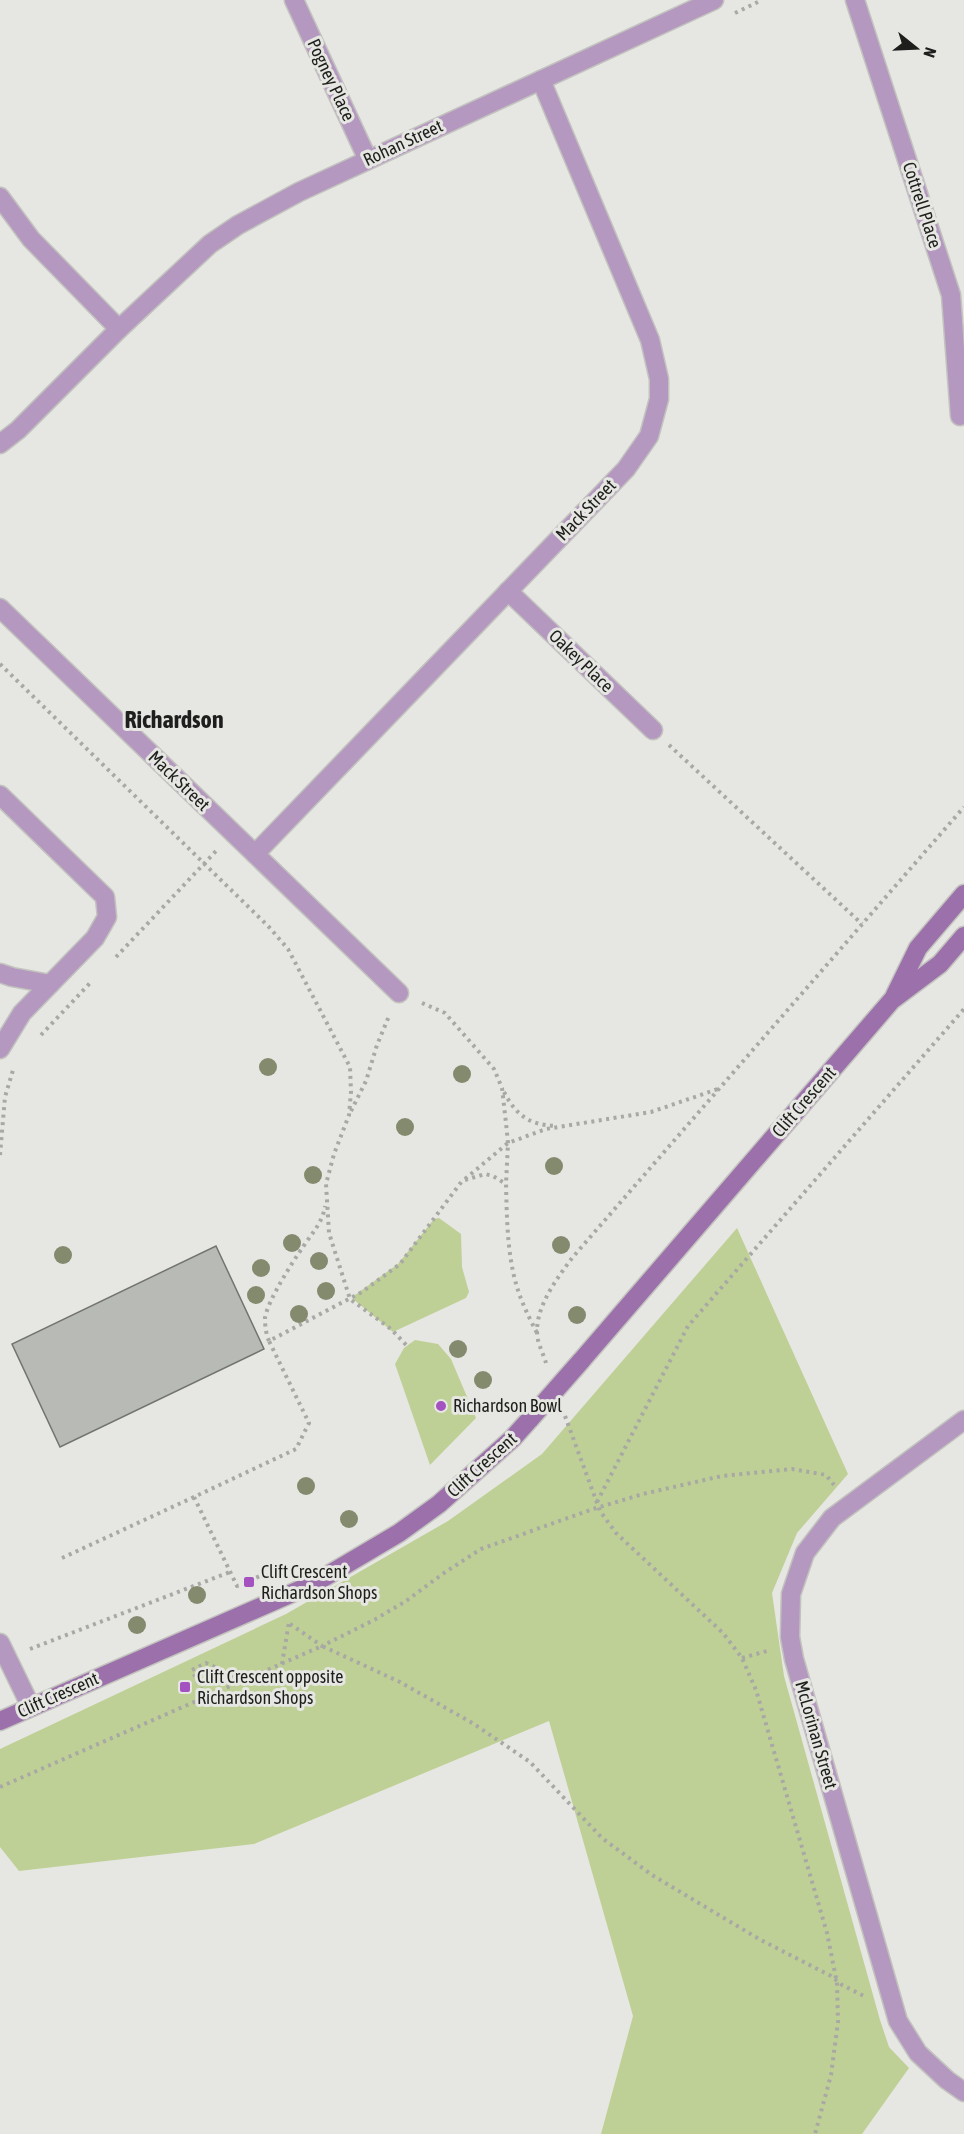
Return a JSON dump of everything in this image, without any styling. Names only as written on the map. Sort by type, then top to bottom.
[{"type":"street","name":"Pogney Place","points":[[294,0],[368,160]]},
{"type":"street","name":"Cottrell Place","points":[[855,0],[951,295],[960,416]]},
{"type":"street","name":"Rohan Street","points":[[0,444],[18,430],[119,328],[210,244],[238,225],[299,192],[702,3]]},
{"type":"street","name":"Mack Street","points":[[255,854],[626,469],[649,436],[659,399],[659,379],[650,340],[541,80]]},
{"type":"street","points":[[0,197],[31,239],[119,328]]},
{"type":"street","name":"Oakey Place","points":[[508,591],[653,730]]},
{"type":"street","name":"Mack Street","points":[[0,608],[399,993]]},
{"type":"street","points":[[0,795],[105,897],[107,917],[94,938],[22,1013],[0,1049]]},
{"type":"street","name":"Clift Crescent","points":[[892,1000],[918,948],[964,894]]},
{"type":"street","name":"Clift Crescent","points":[[0,1721],[314,1584],[399,1533],[439,1504],[513,1438],[892,1000],[940,964],[962,941]]},
{"type":"street","points":[[0,973],[50,984]]},
{"type":"street","name":"McLorinan Street","points":[[964,1420],[832,1518],[805,1553],[791,1594],[790,1637],[794,1659],[898,2021],[918,2053],[947,2080],[964,2092]]},
{"type":"street","points":[[3,1650],[31,1707]]},
{"type":"path","points":[[730,15],[762,0]]},
{"type":"path","points":[[0,664],[269,927],[288,949],[350,1066],[349,1114]]},
{"type":"path","points":[[653,730],[862,924]]},
{"type":"path","points":[[538,1336],[539,1318],[546,1297],[572,1258],[964,807]]},
{"type":"path","points":[[114,958],[234,834]]},
{"type":"path","points":[[35,1042],[98,975]]},
{"type":"path","points":[[409,1348],[391,1329],[350,1299],[329,1233],[326,1184],[349,1114],[366,1081],[376,1045],[399,993],[445,1013],[494,1068],[511,1106],[524,1118],[544,1125],[563,1126]]},
{"type":"path","points":[[597,1503],[688,1326],[964,1009]]},
{"type":"path","points":[[0,1155],[5,1097],[15,1064]]},
{"type":"path","points":[[502,1088],[508,1143],[507,1234],[519,1295],[538,1336],[548,1367]]},
{"type":"path","points":[[268,1341],[362,1292],[400,1264],[462,1181],[508,1143],[546,1129],[651,1112],[720,1088]]},
{"type":"path","points":[[462,1181],[485,1174],[506,1184]]},
{"type":"path","points":[[62,1558],[296,1449],[309,1423],[268,1341],[266,1317],[269,1304],[301,1249],[319,1225],[327,1199]]},
{"type":"path","points":[[563,1411],[599,1508],[616,1533],[723,1634],[742,1658],[756,1690],[827,1933],[836,1981],[838,2022],[833,2064],[815,2134]]},
{"type":"path","points":[[0,1787],[322,1646],[390,1611],[481,1549],[599,1508],[643,1494],[723,1476],[792,1469],[826,1475],[849,1505]]},
{"type":"path","points":[[194,1497],[237,1586],[269,1572]]},
{"type":"path","points":[[3,1650],[231,1572]]},
{"type":"path","points":[[290,1624],[322,1646],[400,1682],[474,1724],[530,1762],[602,1838],[651,1875],[759,1939],[876,2003],[892,2000]]},
{"type":"path","points":[[205,1697],[192,1670],[206,1664],[245,1681]]},
{"type":"green space","points":[[439,1218],[461,1234],[462,1267],[469,1292],[466,1298],[393,1332],[353,1299],[355,1295],[398,1264],[434,1219]]},
{"type":"green space","points":[[737,1228],[848,1474],[797,1533],[772,1593],[784,1676],[880,2020],[889,2047],[909,2068],[862,2134],[601,2134],[633,2016],[549,1721],[254,1844],[19,1871],[0,1847],[0,1749],[286,1614],[448,1521],[542,1454]]},
{"type":"green space","name":"Richardson Bowl","points":[[415,1340],[438,1344],[451,1359],[476,1418],[430,1465],[395,1364],[404,1348]]},
{"type":"building","points":[[216,1246],[264,1349],[60,1447],[12,1344]]},
{"type":"place","name":"Richardson Bowl","points":[[441,1406]]},
{"type":"place","name":"Clift Crescent Richardson Shops","points":[[249,1582]]},
{"type":"place","name":"Clift Crescent opposite Richardson Shops","points":[[185,1687]]},
{"type":"district","name":"Richardson","points":[[174,720]]}]
